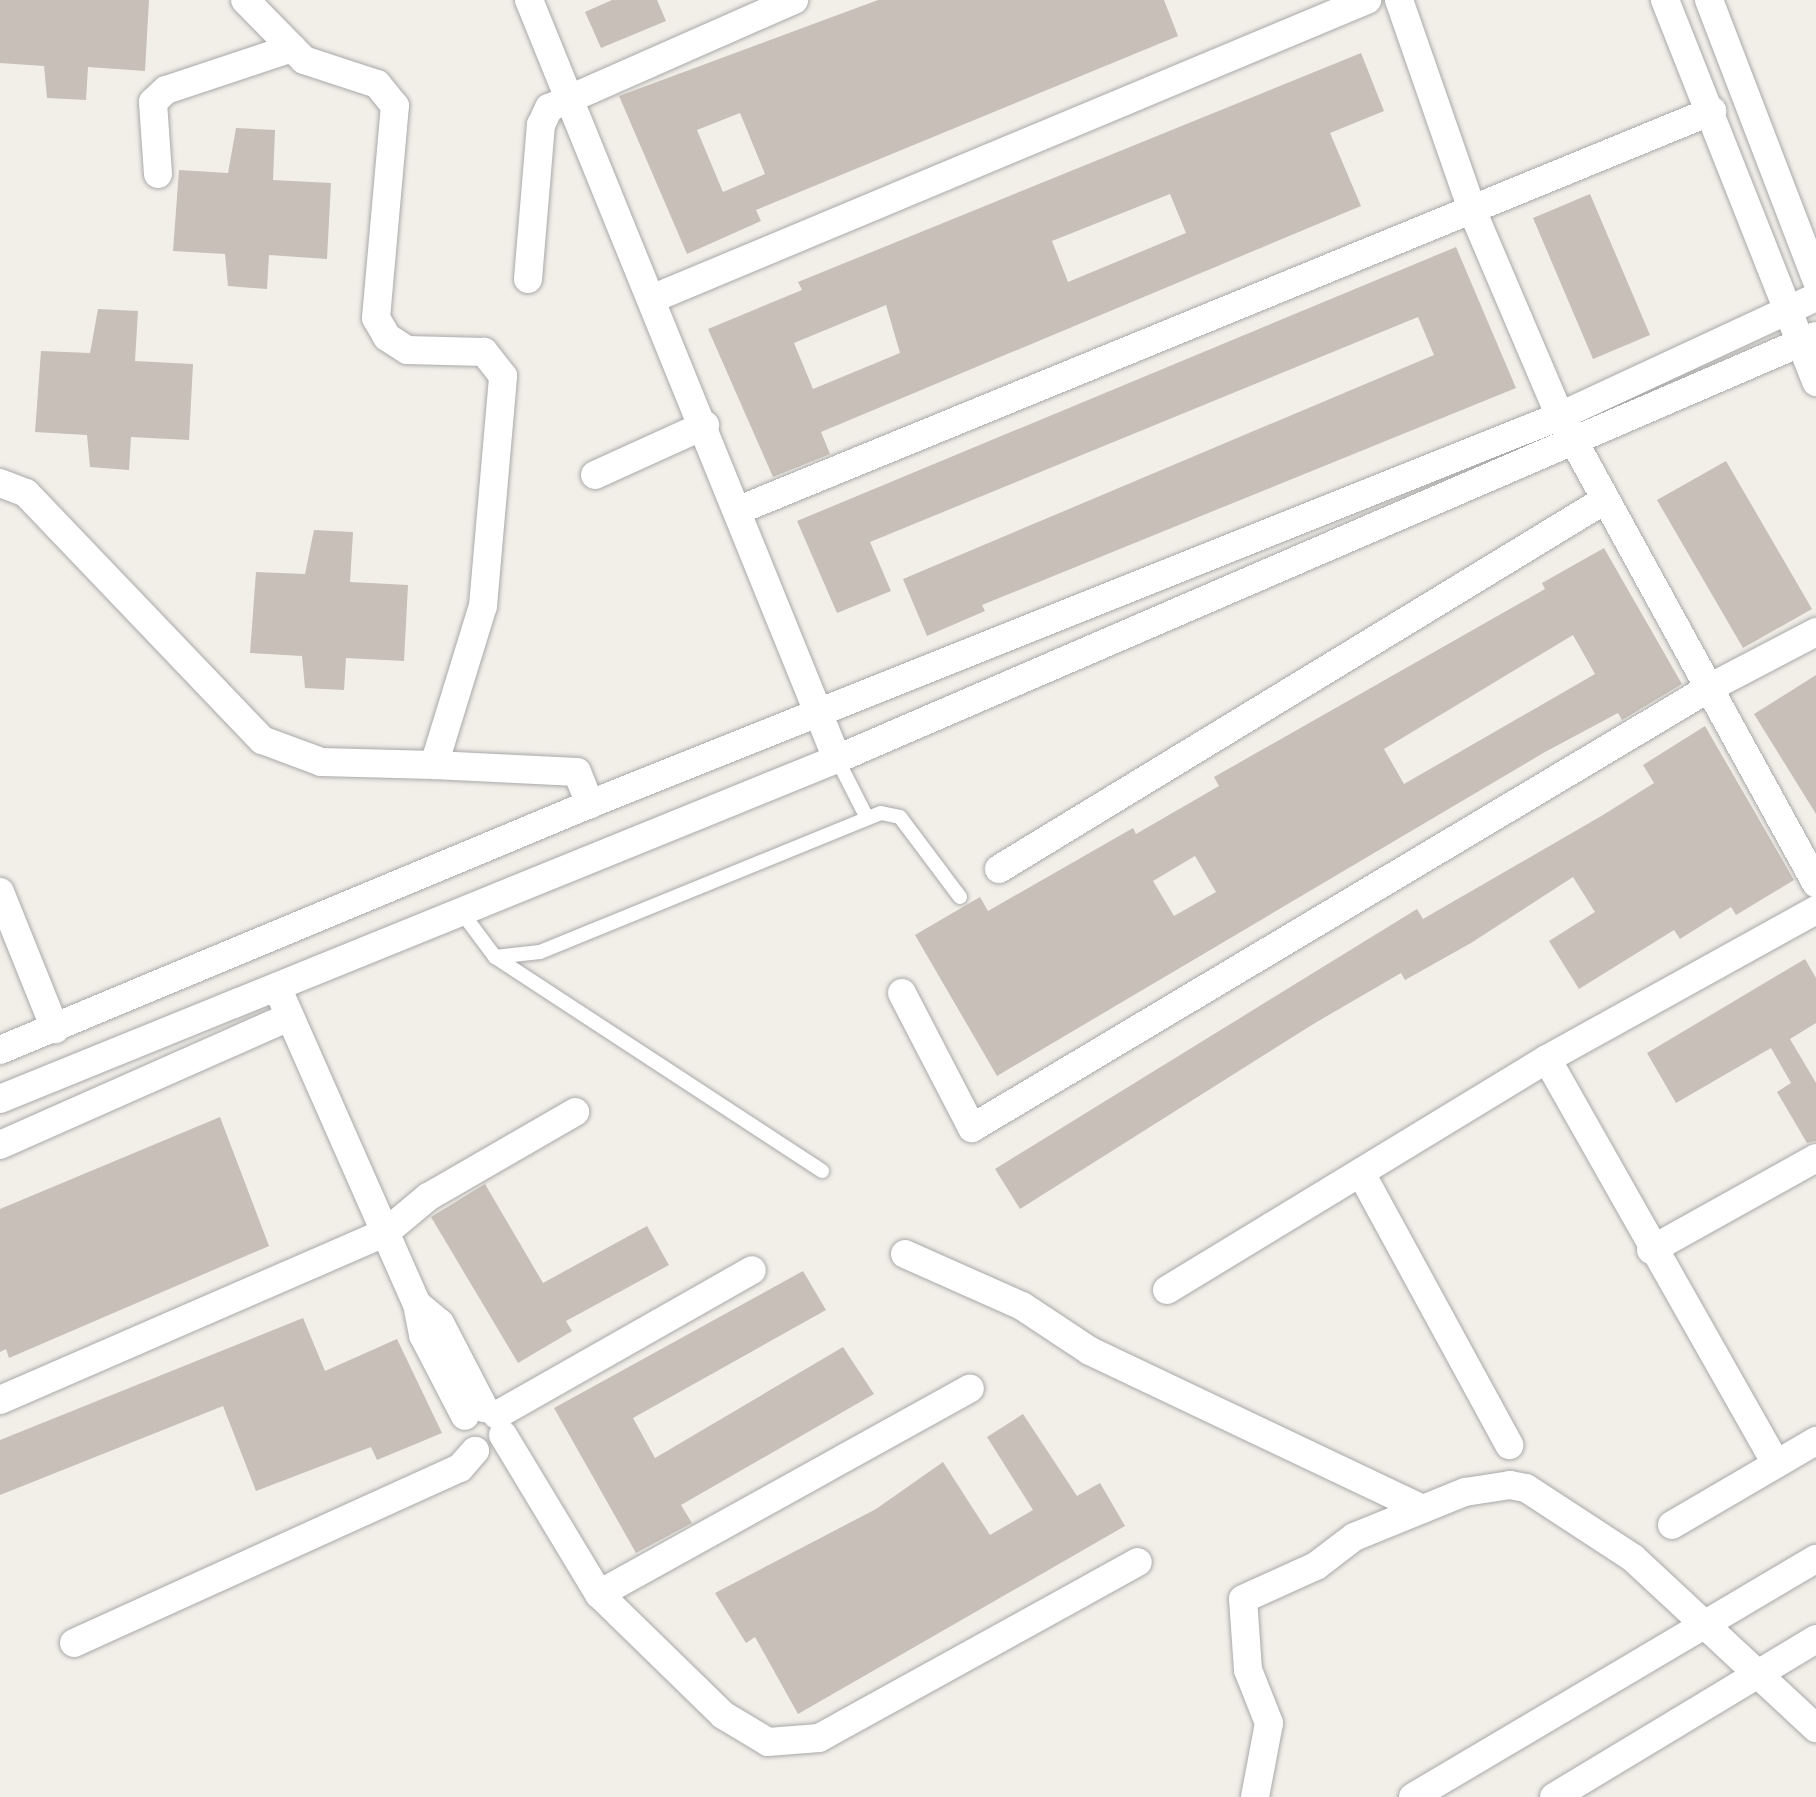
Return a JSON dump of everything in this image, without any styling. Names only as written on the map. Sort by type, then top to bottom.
[{"type":"street","points":[[245,0],[292,48],[328,73],[377,84],[395,106],[376,318],[387,337],[407,350],[484,352],[503,376],[483,606],[445,766]]},
{"type":"street","points":[[529,0],[706,426],[837,759]]},
{"type":"street","points":[[528,279],[541,126],[550,108],[794,0]]},
{"type":"street","points":[[654,298],[1311,10],[1366,0]]},
{"type":"street","points":[[1399,0],[1472,210],[1560,416],[1578,444],[1603,502],[1710,687],[1816,883]]},
{"type":"street","points":[[1665,0],[1712,112],[1784,310],[1806,340],[1816,382]]},
{"type":"street","points":[[1709,0],[1816,279]]},
{"type":"street","points":[[158,174],[153,102],[166,90],[292,48]]},
{"type":"street","points":[[739,510],[1712,112]]},
{"type":"street","points":[[0,1050],[590,804],[1560,416],[1816,297]]},
{"type":"street","points":[[0,1099],[837,759],[1578,444],[1806,340]]},
{"type":"street","points":[[595,475],[706,426]]},
{"type":"street","points":[[0,483],[26,493],[262,740],[321,762],[576,772],[590,804]]},
{"type":"street","points":[[998,869],[1603,502]]},
{"type":"street","points":[[902,993],[972,1128],[1710,687],[1816,632]]},
{"type":"street","points":[[0,892],[55,1029]]},
{"type":"street","points":[[1167,1290],[1547,1059],[1816,910]]},
{"type":"street","points":[[277,987],[418,1304],[422,1336],[487,1419],[599,1594],[723,1714],[768,1742],[819,1738],[1138,1562]]},
{"type":"street","points":[[0,1145],[288,1018]]},
{"type":"street","points":[[1547,1059],[1651,1250],[1776,1464]]},
{"type":"street","points":[[0,1400],[386,1232],[428,1197],[575,1112]]},
{"type":"street","points":[[1651,1250],[1816,1158]]},
{"type":"street","points":[[1361,1173],[1509,1445]]},
{"type":"street","points":[[906,1254],[1022,1306],[1090,1351],[1422,1510]]},
{"type":"street","points":[[74,1643],[460,1468],[476,1452],[461,1436],[752,1270]]},
{"type":"street","points":[[599,1594],[970,1388]]},
{"type":"street","points":[[1672,1525],[1816,1441]]},
{"type":"street","points":[[1255,1797],[1269,1723],[1248,1670],[1243,1600],[1316,1566],[1354,1537],[1465,1492],[1526,1488],[1632,1558],[1816,1728]]},
{"type":"street","points":[[1412,1797],[1816,1559]]},
{"type":"street","points":[[1554,1797],[1816,1639]]},
{"type":"lane","points":[[837,759],[866,816]]},
{"type":"lane","points":[[494,957],[540,952],[866,816],[900,817],[960,897]]},
{"type":"lane","points":[[460,910],[494,957],[822,1171]]},
{"type":"building","points":[[0,0],[149,0],[145,71],[88,67],[86,100],[47,98],[44,66],[0,63]]},
{"type":"building","points":[[612,0],[657,0],[666,21],[601,48],[585,12]]},
{"type":"building","points":[[878,0],[1164,0],[1178,36],[756,210],[761,221],[687,254],[619,96]],"holes":[[[740,113],[765,174],[723,192],[697,130]]]},
{"type":"building","points":[[1361,53],[1384,111],[1330,133],[1361,206],[821,432],[830,454],[773,477],[708,329],[802,290],[798,282]],"holes":[[[1170,194],[1186,233],[1068,282],[1052,241]],[[886,305],[900,353],[813,389],[794,343]]]},
{"type":"building","points":[[236,128],[275,130],[273,180],[331,183],[327,259],[269,255],[267,289],[228,286],[225,254],[173,251],[179,170],[228,173]]},
{"type":"building","points":[[1590,194],[1650,335],[1593,359],[1533,218]]},
{"type":"building","points":[[1456,247],[1516,388],[982,605],[985,611],[927,636],[903,579],[1434,355],[1418,317],[870,542],[891,591],[837,613],[797,521]]},
{"type":"building","points":[[98,309],[138,311],[135,361],[193,364],[189,440],[131,437],[129,470],[90,467],[87,435],[35,432],[41,351],[90,353]]},
{"type":"building","points":[[1726,461],[1812,609],[1743,648],[1657,500]]},
{"type":"building","points":[[314,530],[353,532],[350,582],[408,585],[404,661],[346,658],[344,690],[305,688],[302,656],[250,653],[256,572],[305,574]]},
{"type":"building","points":[[1604,548],[1682,684],[1622,720],[1618,713],[1545,752],[997,1076],[915,935],[980,897],[988,911],[1133,828],[1136,834],[1219,786],[1214,777],[1545,589],[1542,583]],"holes":[[[1573,635],[1595,674],[1404,784],[1384,749]],[[1195,856],[1216,892],[1174,916],[1153,881]]]},
{"type":"building","points":[[1816,675],[1816,814],[1754,714]]},
{"type":"building","points":[[1705,726],[1794,880],[1736,915],[1731,907],[1680,939],[1674,930],[1579,989],[1549,941],[1595,912],[1573,877],[1471,943],[1405,980],[1401,973],[1315,1023],[1020,1209],[995,1169],[1417,909],[1423,919],[1603,815],[1654,783],[1643,765]]},
{"type":"building","points":[[1805,959],[1816,978],[1816,1023],[1790,1039],[1816,1083],[1816,1141],[1807,1143],[1777,1092],[1791,1083],[1771,1048],[1676,1103],[1647,1053]]},
{"type":"building","points":[[220,1117],[269,1246],[9,1358],[6,1349],[0,1352],[0,1209]]},
{"type":"building","points":[[485,1184],[543,1283],[647,1226],[669,1265],[566,1321],[572,1331],[518,1363],[431,1217]]},
{"type":"building","points":[[803,1271],[826,1310],[633,1418],[655,1458],[843,1347],[874,1394],[681,1505],[692,1523],[636,1553],[554,1408]]},
{"type":"building","points":[[303,1318],[325,1371],[397,1339],[442,1433],[377,1460],[371,1447],[256,1491],[223,1406],[0,1495],[0,1440]]},
{"type":"building","points":[[1023,1414],[1077,1496],[1100,1483],[1125,1526],[798,1714],[755,1637],[746,1643],[715,1593],[876,1509],[943,1462],[990,1535],[1033,1510],[987,1437]]}]
